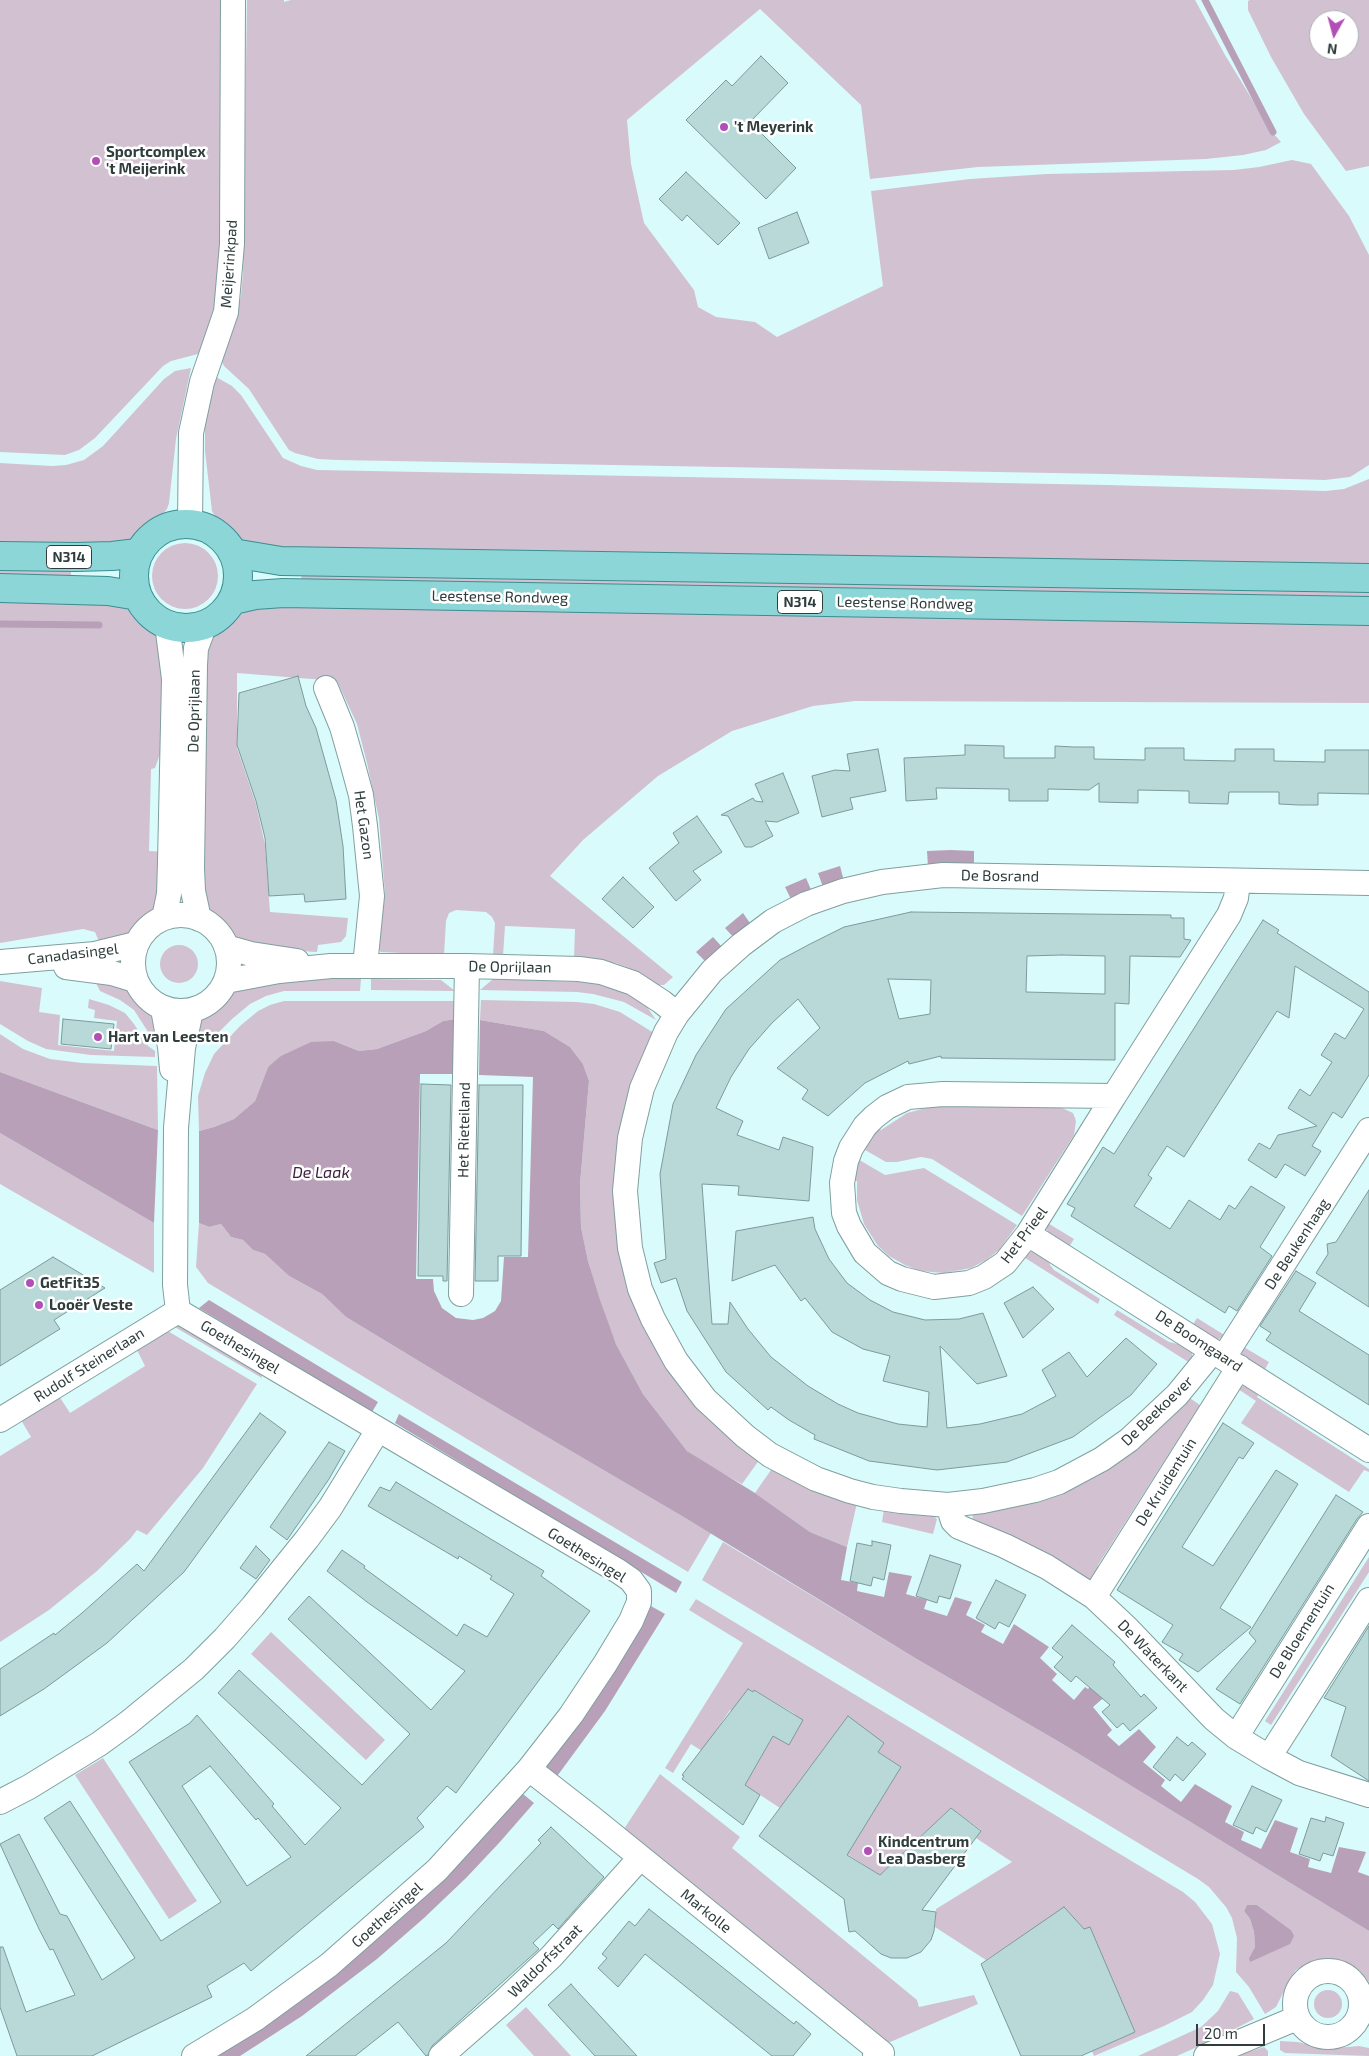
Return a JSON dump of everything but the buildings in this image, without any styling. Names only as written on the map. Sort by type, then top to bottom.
[{"type":"main road","points":[[190,523],[208,528],[223,538],[233,553],[238,568],[237,587],[232,600],[216,618],[192,627],[179,627],[167,624],[149,613],[138,596],[133,574],[138,553],[147,540],[160,530],[174,524],[190,523]]},
{"type":"main road","name":"N314","points":[[0,556],[76,557],[138,553]]},
{"type":"main road","name":"N314","points":[[233,553],[281,561],[1369,578]]},
{"type":"main road","name":"N314","points":[[0,588],[108,591],[138,596]]},
{"type":"main road","name":"Leestense Rondweg","points":[[232,600],[255,595],[283,594],[1369,611]]},
{"type":"street","name":"Meijerinkpad","points":[[190,523],[192,433],[202,382],[226,312],[232,244],[233,0]]},
{"type":"street","name":"De Oprijlaan","points":[[164,918],[170,862],[174,679],[167,624]]},
{"type":"street","name":"De Oprijlaan","points":[[199,919],[192,891],[195,665],[196,648],[204,624]]},
{"type":"street","name":"Het Gazon","points":[[326,688],[342,727],[352,762],[365,826],[372,896],[365,966]]},
{"type":"street","name":"De Bosrand","points":[[677,1014],[698,986],[726,958],[773,921],[806,904],[863,886],[901,879],[943,875],[1369,883]]},
{"type":"street","name":"Het Prieel","points":[[1114,1096],[920,1095],[898,1101],[874,1117],[865,1126],[851,1148],[846,1161],[842,1183],[844,1213],[849,1226],[865,1253],[888,1273],[902,1280],[934,1287],[969,1283],[984,1277],[1004,1263],[1028,1234],[1229,915],[1236,898],[1238,881]]},
{"type":"street","points":[[183,915],[199,919],[211,926],[222,937],[226,947],[229,966],[226,981],[218,994],[207,1004],[178,1012],[163,1009],[152,1003],[142,993],[135,980],[132,968],[136,944],[145,930],[164,918],[183,915]]},
{"type":"street","name":"Canadasingel","points":[[5,962],[95,954],[136,944]]},
{"type":"street","name":"De Oprijlaan","points":[[226,947],[251,954],[331,966]]},
{"type":"street","name":"Canadasingel","points":[[5,962],[93,969],[135,980]]},
{"type":"street","name":"De Oprijlaan","points":[[226,981],[279,971],[331,966],[467,966],[601,972],[633,983],[657,998],[677,1014]]},
{"type":"street","name":"Het Rieteiland","points":[[461,1294],[467,966]]},
{"type":"street","points":[[163,1009],[170,1047],[176,1128],[175,1284],[178,1311]]},
{"type":"street","points":[[176,1128],[183,1048],[190,1010]]},
{"type":"street","name":"De Beekoever","points":[[677,1014],[660,1046],[642,1088],[630,1138],[625,1191],[630,1248],[640,1289],[662,1338],[676,1361],[705,1399],[745,1436],[793,1468],[816,1479],[850,1491],[873,1497],[902,1501],[948,1505],[992,1500],[1035,1490],[1059,1482],[1102,1459],[1129,1440],[1177,1395],[1225,1358]]},
{"type":"street","name":"De Beukenhaag","points":[[1225,1358],[1369,1130]]},
{"type":"street","name":"De Boomgaard","points":[[1028,1234],[1369,1450]]},
{"type":"street","name":"Rudolf Steinerlaan","points":[[0,1420],[178,1311]]},
{"type":"street","name":"Goethesingel","points":[[178,1311],[618,1571],[631,1580],[639,1591],[639,1602],[631,1622],[570,1715],[529,1769],[437,1870],[329,1965],[288,1996],[194,2056]]},
{"type":"street","name":"De Kruidentuin","points":[[1094,1597],[1225,1358]]},
{"type":"street","points":[[0,1802],[29,1787],[99,1744],[154,1703],[200,1663],[253,1606],[307,1539],[330,1508],[378,1430]]},
{"type":"street","name":"De Waterkant","points":[[948,1505],[953,1521],[959,1527],[967,1532],[983,1536],[1048,1567],[1094,1597],[1128,1629],[1208,1712],[1236,1736],[1299,1773],[1369,1796]]},
{"type":"street","name":"De Bloementuin","points":[[1236,1736],[1369,1526]]},
{"type":"street","points":[[1269,1757],[1369,1600]]},
{"type":"street","name":"Markolle","points":[[529,1769],[640,1858],[878,2055]]},
{"type":"street","name":"Waldorfstraat","points":[[441,2056],[551,1957],[640,1858]]},
{"type":"street","points":[[1331,1971],[1345,1974],[1355,1984],[1361,1996],[1363,2026],[1332,2038],[1318,2036],[1306,2030],[1297,2018],[1294,2004],[1297,1990],[1306,1979],[1318,1972],[1331,1971]]},
{"type":"street","points":[[1206,2056],[1297,2018]]},
{"type":"shaded area","name":"Sportcomplex 't Meijerink","points":[[0,0],[223,0],[219,283],[213,316],[198,354],[171,361],[163,366],[95,438],[79,450],[65,455],[0,452]]},
{"type":"shaded area","points":[[247,0],[284,0],[284,2],[291,0],[1195,0],[1225,55],[1272,132],[1281,142],[1266,150],[1243,155],[1206,159],[978,167],[870,179],[861,105],[760,9],[627,120],[631,164],[644,223],[694,290],[698,307],[716,317],[755,322],[777,337],[883,286],[871,191],[970,179],[1047,174],[1234,170],[1292,160],[1311,164],[1349,216],[1369,255],[1369,465],[1350,477],[1325,480],[1107,474],[338,460],[318,459],[295,453],[289,450],[249,389],[222,362],[241,296],[243,273]]},
{"type":"shaded area","points":[[1250,0],[1369,0],[1369,166],[1346,171],[1304,114],[1271,57],[1248,10],[1248,1]]},
{"type":"shaded area","points":[[191,368],[176,439],[169,503],[167,509],[157,521],[128,543],[0,548],[0,463],[52,466],[66,465],[84,460],[103,446],[164,379],[175,371]]},
{"type":"shaded area","points":[[216,377],[232,386],[241,395],[283,458],[301,466],[317,470],[1326,491],[1344,489],[1369,479],[1369,572],[245,547],[220,525],[212,511],[205,451],[205,425]]},
{"type":"shaded area","points":[[185,543],[198,546],[208,553],[215,563],[218,576],[215,589],[208,599],[198,606],[185,609],[172,606],[162,599],[155,589],[152,576],[155,563],[162,553],[172,546]]},
{"type":"shaded area","points":[[0,563],[71,564],[71,582],[0,581]]},
{"type":"shaded area","points":[[302,567],[1369,586],[1369,604],[301,586]]},
{"type":"shaded area","points":[[0,596],[127,604],[147,624],[161,643],[166,737],[155,768],[151,769],[149,851],[164,852],[160,899],[144,923],[124,939],[100,944],[95,932],[83,929],[0,943]]},
{"type":"shaded area","points":[[264,604],[1369,619],[1369,703],[855,701],[813,706],[732,731],[658,776],[583,840],[550,876],[673,977],[664,985],[656,985],[634,970],[616,963],[574,959],[575,929],[505,926],[503,956],[493,955],[495,923],[486,912],[456,910],[449,913],[446,921],[444,955],[381,952],[378,949],[385,894],[379,819],[357,724],[337,681],[237,673],[237,748],[256,804],[265,845],[270,912],[348,918],[346,936],[341,942],[318,945],[317,952],[251,948],[232,940],[225,934],[210,917],[201,896],[205,659],[213,636],[243,612]]},
{"type":"shaded area","points":[[179,945],[193,950],[198,964],[193,978],[179,983],[165,978],[160,964],[165,950]]},
{"type":"shaded area","points":[[281,979],[361,979],[360,991],[284,991],[266,996],[250,1004],[208,1043],[194,1044],[198,1023],[211,1007],[223,997],[234,990]]},
{"type":"shaded area","points":[[371,979],[441,980],[455,991],[371,990]]},
{"type":"shaded area","points":[[493,979],[609,983],[645,1004],[656,1020],[624,1002],[593,994],[480,990]]},
{"type":"shaded area","points":[[0,981],[42,988],[39,1012],[60,1015],[58,1045],[114,1051],[117,1021],[94,1018],[95,1010],[88,1008],[89,999],[109,1005],[125,1013],[148,1046],[155,1051],[155,1057],[91,1055],[46,1049],[28,1041],[0,1024]]},
{"type":"shaded area","points":[[95,981],[130,988],[153,1014],[160,1041],[152,1038],[134,1010],[120,1000],[100,991]]},
{"type":"shaded area","points":[[481,1000],[594,1004],[620,1012],[654,1033],[647,1048],[629,1284],[760,1459],[742,1484],[687,1451],[643,1394],[616,1344],[599,1300],[581,1227],[580,1184],[589,1081],[583,1064],[570,1047],[544,1031],[480,1020]]},
{"type":"shaded area","points":[[284,1001],[457,1001],[456,1019],[443,1021],[426,1031],[377,1049],[359,1051],[334,1041],[268,1067],[255,1101],[234,1119],[199,1131],[198,1096],[205,1073],[214,1054],[240,1026],[258,1011]]},
{"type":"shaded area","points":[[0,1034],[23,1049],[50,1059],[82,1063],[157,1066],[158,1130],[0,1072]]},
{"type":"shaded area","points":[[930,1107],[1062,1108],[1073,1113],[1076,1121],[1074,1135],[1022,1216],[932,1159],[921,1157],[897,1162],[886,1162],[860,1147],[876,1126],[881,1130],[907,1113]]},
{"type":"shaded area","points":[[0,1133],[154,1223],[154,1273],[0,1184]]},
{"type":"shaded area","points":[[856,1158],[885,1175],[924,1168],[1017,1225],[999,1250],[971,1268],[944,1273],[920,1271],[905,1265],[889,1256],[878,1246],[864,1224],[857,1200],[857,1181],[850,1180]]},
{"type":"shaded area","points":[[1046,1222],[1074,1239],[1069,1247],[1050,1235],[1046,1228]]},
{"type":"shaded area","points":[[199,1223],[209,1227],[221,1224],[231,1237],[243,1240],[253,1250],[265,1254],[289,1276],[322,1294],[346,1317],[711,1533],[688,1572],[208,1283],[196,1267]]},
{"type":"shaded area","points":[[1035,1250],[1048,1258],[1054,1270],[1100,1299],[1098,1304],[1022,1256]]},
{"type":"shaded area","points":[[1117,1310],[1169,1342],[1185,1343],[1192,1350],[1190,1363],[1114,1315]]},
{"type":"shaded area","points":[[1197,1318],[1226,1336],[1216,1340],[1192,1326]]},
{"type":"shaded area","points":[[179,1325],[261,1370],[262,1378],[173,1326]]},
{"type":"shaded area","points":[[166,1330],[257,1384],[203,1468],[147,1535],[137,1530],[97,1571],[49,1610],[0,1642],[0,1456],[31,1437],[21,1420],[59,1396],[70,1413],[145,1366],[136,1348]]},
{"type":"shaded area","points":[[1242,1346],[1269,1362],[1264,1371],[1245,1359],[1242,1355]]},
{"type":"shaded area","points":[[1245,1385],[1261,1389],[1257,1397],[1369,1469],[1369,1472],[1364,1470],[1349,1492],[1241,1423],[1256,1401],[1238,1389]]},
{"type":"shaded area","points":[[1188,1397],[1200,1405],[1098,1565],[1100,1576],[1092,1582],[1033,1546],[973,1519],[972,1512],[999,1508]]},
{"type":"shaded area","points":[[773,1467],[857,1503],[847,1547],[810,1532],[755,1493]]},
{"type":"shaded area","points":[[884,1509],[931,1514],[937,1519],[933,1534],[882,1522]]},
{"type":"shaded area","points":[[723,1542],[915,1658],[1061,1743],[1369,1931],[1369,1982],[1360,1971],[1343,1961],[1313,1961],[1296,1970],[1276,2007],[1265,2014],[1249,1987],[1236,1972],[1237,1938],[1232,1918],[1226,1907],[1209,1887],[702,1580]],"holes":[[[1247,1905],[1257,1905],[1291,1930],[1249,1958],[1255,1947],[1254,1932],[1250,1919],[1244,1911]]]},
{"type":"shaded area","points":[[1369,1557],[1369,1572],[1271,1725],[1265,1721]]},
{"type":"shaded area","points":[[696,1599],[1183,1892],[1195,1902],[1212,1924],[1220,1954],[1213,1985],[1203,2000],[1192,2012],[1094,2056],[1092,2051],[1135,2032],[1090,1928],[1084,1929],[1064,1908],[986,1960],[935,1927],[936,1909],[1012,1862],[976,1838],[981,1830],[951,1808],[880,1875],[847,1854],[901,1767],[878,1752],[883,1743],[848,1717],[780,1808],[745,1785],[770,1741],[767,1738],[795,1714],[754,1690],[753,1692],[748,1689],[732,1711],[730,1710],[702,1751],[691,1744],[673,1773],[665,1768],[743,1643],[689,1610]]},
{"type":"shaded area","points":[[271,1632],[385,1740],[366,1760],[251,1654]]},
{"type":"shaded area","points":[[103,1758],[197,1901],[169,1919],[75,1775]]},
{"type":"shaded area","points":[[660,1774],[740,1837],[732,1848],[917,2000],[919,2007],[974,1995],[978,2004],[888,2043],[622,1832]]},
{"type":"shaded area","points":[[1328,1990],[1338,1994],[1342,2004],[1338,2014],[1328,2018],[1318,2014],[1314,2004],[1318,1994]]},
{"type":"shaded area","points":[[1230,1991],[1238,1993],[1254,2019],[1177,2056],[1138,2056],[1201,2027],[1218,2011]]},
{"type":"shaded area","points":[[526,2007],[571,2056],[534,2056],[506,2025]]},
{"type":"shaded area","points":[[1280,2041],[1298,2042],[1325,2049],[1359,2046],[1369,2048],[1369,2056],[1285,2053],[1280,2050]]},
{"type":"shaded area","points":[[1264,2047],[1268,2051],[1268,2056],[1237,2056]]},
{"type":"water","points":[[927,851],[974,851],[974,866],[928,867]]},
{"type":"water","points":[[840,866],[844,881],[823,887],[818,873]]},
{"type":"water","points":[[806,878],[812,892],[792,901],[785,887]]},
{"type":"water","points":[[743,913],[752,926],[735,939],[725,928]]},
{"type":"water","points":[[713,937],[723,948],[707,963],[696,952]]},
{"type":"water","name":"De Laak","points":[[456,1019],[453,1074],[420,1074],[416,1279],[433,1279],[434,1291],[442,1308],[456,1318],[473,1320],[483,1318],[495,1311],[501,1301],[504,1257],[528,1257],[533,1077],[479,1075],[480,1020],[544,1031],[570,1047],[583,1064],[589,1081],[580,1184],[581,1227],[588,1261],[600,1300],[616,1344],[643,1394],[687,1451],[755,1493],[810,1532],[847,1547],[841,1580],[858,1583],[857,1591],[884,1597],[889,1572],[912,1576],[906,1594],[927,1600],[924,1609],[947,1616],[955,1597],[972,1602],[966,1615],[985,1625],[981,1632],[1003,1644],[1014,1624],[1049,1647],[1040,1658],[1057,1674],[1052,1680],[1074,1700],[1085,1687],[1088,1689],[1095,1682],[1108,1694],[1093,1707],[1112,1730],[1107,1735],[1119,1746],[1139,1729],[1156,1747],[1143,1762],[1165,1780],[1161,1786],[1181,1802],[1195,1784],[1232,1806],[1225,1822],[1244,1832],[1241,1840],[1261,1849],[1275,1820],[1298,1828],[1290,1852],[1310,1859],[1308,1867],[1331,1873],[1339,1847],[1366,1852],[1358,1872],[1369,1876],[1369,1931],[1061,1743],[915,1658],[687,1519],[346,1317],[322,1294],[289,1276],[265,1254],[253,1250],[243,1240],[231,1237],[221,1224],[209,1227],[199,1223],[199,1131],[234,1119],[255,1101],[268,1067],[281,1056],[311,1042],[334,1041],[359,1051],[377,1049],[426,1031],[443,1021]]},
{"type":"water","points":[[0,1072],[158,1130],[154,1223],[0,1133]]},
{"type":"water","points":[[209,1300],[378,1402],[372,1412],[199,1308]]},
{"type":"water","points":[[399,1414],[682,1582],[676,1593],[395,1423]]},
{"type":"water","points":[[651,1606],[665,1614],[605,1711],[555,1779],[542,1768],[625,1650]]},
{"type":"water","points":[[523,1794],[534,1803],[499,1843],[424,1918],[377,1959],[302,2016],[240,2056],[213,2056],[368,1946],[456,1867]]},
{"type":"water","points":[[1247,1905],[1257,1905],[1291,1930],[1294,1936],[1290,1944],[1250,1962],[1249,1958],[1255,1947],[1254,1932],[1250,1919],[1244,1911]]},
{"type":"waterway","points":[[1205,0],[1273,132]]},
{"type":"waterway","points":[[0,624],[99,625]]},
{"type":"place","name":"'t Meyerink","points":[[724,127]]},
{"type":"place","name":"Sportcomplex 't Meijerink","points":[[96,161]]},
{"type":"place","name":"Hart van Leesten","points":[[98,1037]]},
{"type":"place","name":"GetFit35","points":[[30,1283]]},
{"type":"place","name":"Looër Veste","points":[[39,1305]]},
{"type":"place","name":"Kindcentrum Lea Dasberg","points":[[868,1851]]}]
